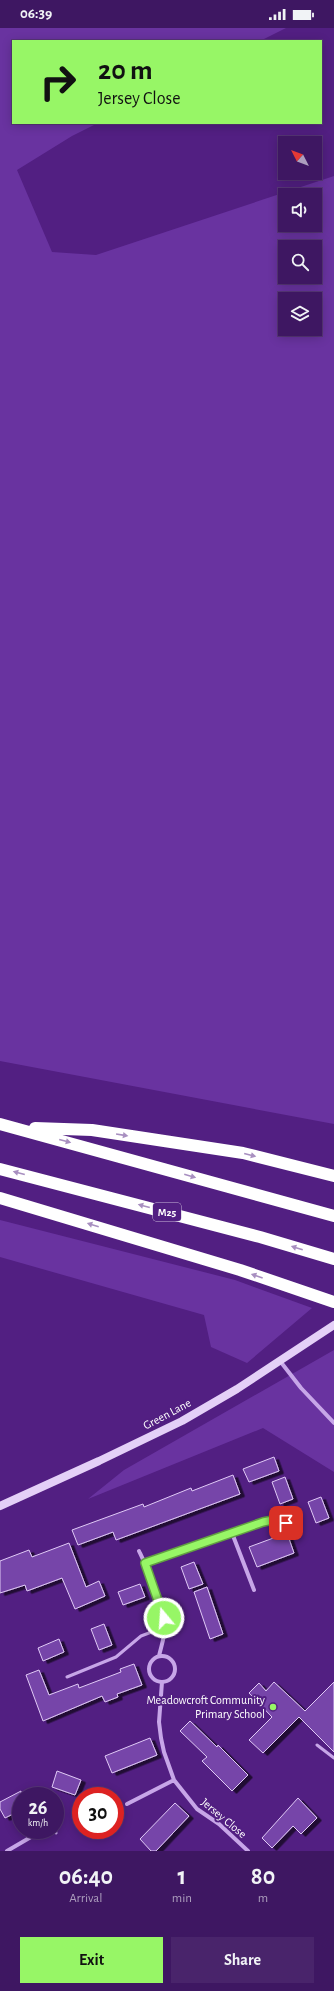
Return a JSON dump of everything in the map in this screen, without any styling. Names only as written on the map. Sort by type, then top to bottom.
[{"type":"highway","points":[[0,1124],[334,1216]]},
{"type":"highway","points":[[13,1127],[92,1130],[242,1153],[334,1176]]},
{"type":"highway","name":"M25","points":[[0,1169],[260,1237],[334,1259]]},
{"type":"highway","points":[[0,1198],[240,1270],[334,1302]]},
{"type":"street","name":"Green Lane","points":[[0,1506],[182,1421],[237,1389],[334,1325]]},
{"type":"street","points":[[280,1361],[312,1400],[334,1423]]},
{"type":"street","points":[[145,1563],[263,1522],[278,1519],[293,1528],[297,1538]]},
{"type":"street","points":[[232,1533],[254,1590]]},
{"type":"street","points":[[139,1550],[164,1618],[165,1627],[159,1656]]},
{"type":"street","points":[[159,1656],[165,1656],[171,1659],[175,1671],[173,1677],[168,1681],[162,1682],[151,1676],[149,1670],[154,1659],[159,1656]]},
{"type":"street","name":"Jersey Close","points":[[162,1682],[159,1722],[164,1752],[174,1780],[198,1809],[219,1824],[248,1851]]},
{"type":"street","points":[[126,1804],[174,1780]]},
{"type":"street","points":[[6,1851],[27,1839]]},
{"type":"lane","points":[[66,1677],[116,1657],[141,1636],[165,1627]]},
{"type":"lane","points":[[317,1745],[334,1758]]},
{"type":"shaded area","points":[[0,28],[286,28],[262,40],[12,40],[12,124],[96,124],[72,136],[17,170],[52,252],[96,255],[278,195],[278,232],[322,232],[322,188],[298,188],[334,176],[334,1124],[0,1061]]},
{"type":"shaded area","points":[[0,1220],[235,1280],[312,1308],[247,1363],[211,1347],[204,1315],[0,1257]]},
{"type":"shaded area","points":[[334,1350],[334,1472],[263,1428],[88,1499],[124,1470]]},
{"type":"building","points":[[274,1457],[279,1471],[249,1482],[243,1469]]},
{"type":"building","points":[[233,1475],[240,1494],[116,1540],[113,1532],[78,1545],[72,1530],[143,1504],[144,1507],[191,1488],[192,1491]]},
{"type":"building","points":[[285,1477],[293,1499],[280,1504],[272,1482]]},
{"type":"building","points":[[321,1497],[329,1518],[316,1523],[308,1502]]},
{"type":"building","points":[[287,1533],[294,1553],[257,1567],[249,1547]]},
{"type":"building","points":[[69,1543],[86,1587],[99,1581],[105,1596],[75,1609],[62,1578],[27,1591],[25,1585],[0,1593],[0,1561],[29,1550],[32,1557]]},
{"type":"building","points":[[194,1562],[203,1584],[189,1589],[181,1567]]},
{"type":"building","points":[[140,1584],[145,1597],[123,1605],[118,1592]]},
{"type":"building","points":[[207,1587],[223,1634],[210,1639],[194,1592]]},
{"type":"building","points":[[104,1624],[112,1645],[99,1650],[91,1629]]},
{"type":"building","points":[[59,1639],[64,1652],[43,1661],[38,1648]]},
{"type":"building","points":[[134,1664],[142,1685],[117,1694],[118,1697],[105,1702],[102,1696],[43,1721],[26,1675],[39,1670],[49,1695],[78,1684],[79,1688],[121,1672],[120,1669]]},
{"type":"building","points":[[274,1682],[305,1711],[334,1682],[334,1752],[299,1717],[263,1753],[249,1740],[272,1717],[249,1693],[259,1683],[266,1691]]},
{"type":"building","points":[[190,1721],[217,1747],[218,1745],[248,1775],[232,1791],[202,1761],[207,1757],[180,1731]]},
{"type":"building","points":[[150,1738],[157,1755],[112,1773],[105,1756]]},
{"type":"building","points":[[57,1771],[81,1780],[78,1787],[72,1787],[72,1794],[64,1791],[64,1787],[52,1787]]},
{"type":"building","points":[[12,1796],[12,1814],[5,1818],[0,1809],[0,1802]]},
{"type":"building","points":[[298,1798],[317,1818],[301,1834],[293,1826],[272,1848],[262,1838]]},
{"type":"building","points":[[175,1803],[189,1816],[156,1851],[151,1851],[140,1839]]},
{"type":"place","name":"Meadowcroft Community Primary School","points":[[273,1707]]},
{"type":"route","points":[[164,1618],[145,1563],[263,1522],[278,1519],[286,1523]]}]
